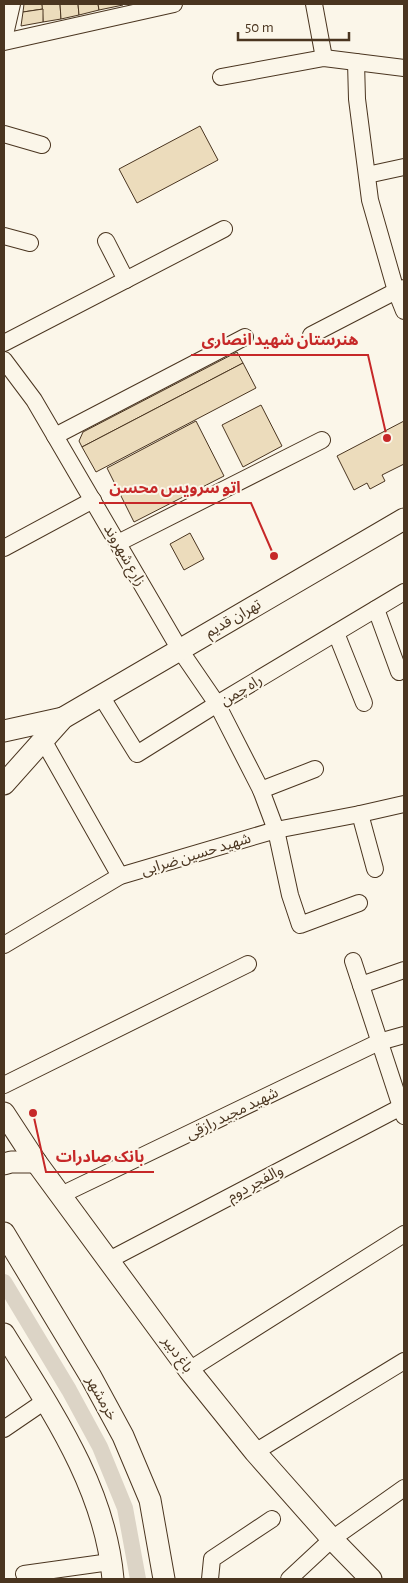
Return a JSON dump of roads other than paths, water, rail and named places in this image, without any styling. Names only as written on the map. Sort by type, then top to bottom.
[{"type":"main road","name":"تهران قدیم","points":[[63,718],[404,519]]},
{"type":"main road","points":[[4,731],[63,718]]},
{"type":"main road","points":[[4,784],[63,718]]},
{"type":"main road","name":"باغ دبیر","points":[[7,1120],[189,1370],[255,1452],[332,1540],[371,1579]]},
{"type":"main road","points":[[4,1164],[11,1162],[36,1162]]},
{"type":"main road","name":"خرمشهر","points":[[4,1233],[91,1377],[123,1436],[150,1500],[164,1579]]},
{"type":"main road","points":[[4,1334],[78,1458],[102,1515],[112,1571]]},
{"type":"street","points":[[9,8],[4,40],[174,4]]},
{"type":"street","points":[[314,4],[324,58]]},
{"type":"street","points":[[221,76],[324,58],[404,68]]},
{"type":"street","points":[[356,62],[357,100],[370,200],[400,290],[404,311]]},
{"type":"street","points":[[4,134],[42,145]]},
{"type":"street","points":[[367,175],[404,167]]},
{"type":"street","points":[[4,343],[224,229]]},
{"type":"street","points":[[4,236],[30,243]]},
{"type":"street","points":[[106,241],[126,280]]},
{"type":"street","points":[[311,335],[400,290]]},
{"type":"street","points":[[55,436],[245,336]]},
{"type":"street","name":"زارع شهروند","points":[[4,360],[29,394],[180,650],[217,704],[261,790],[276,830],[290,895],[300,925],[359,903]]},
{"type":"street","points":[[118,543],[322,440]]},
{"type":"street","points":[[4,548],[92,500]]},
{"type":"street","name":"راه چمن","points":[[101,696],[137,754],[404,592]]},
{"type":"street","points":[[376,609],[399,672]]},
{"type":"street","points":[[336,633],[364,703]]},
{"type":"street","points":[[43,740],[120,876]]},
{"type":"street","points":[[261,790],[315,769]]},
{"type":"street","name":"شهید حسین ضرابی","points":[[4,945],[120,876],[276,830],[404,804]]},
{"type":"street","points":[[360,814],[376,869]]},
{"type":"street","points":[[354,961],[402,1111]]},
{"type":"street","points":[[4,1085],[248,964]]},
{"type":"street","points":[[361,985],[404,970]]},
{"type":"street","name":"شهید مجید رازقی","points":[[61,1195],[379,1042],[404,1035]]},
{"type":"street","name":"والفجر دوم","points":[[109,1260],[402,1111]]},
{"type":"street","points":[[189,1370],[404,1234]]},
{"type":"street","points":[[255,1452],[404,1360]]},
{"type":"street","points":[[4,1429],[45,1401]]},
{"type":"street","points":[[289,1579],[332,1540],[404,1488]]},
{"type":"street","points":[[210,1579],[212,1558],[272,1519]]},
{"type":"street","points":[[24,1574],[112,1571]]},
{"type":"waterway","points":[[4,1282],[69,1390],[100,1447],[125,1508],[138,1579]]},
{"type":"place","name":"هنرستان شهید انصاری","points":[[387,438]]},
{"type":"place","name":"اتو سرویس محسن","points":[[274,556]]},
{"type":"place","name":"بانک صادرات","points":[[33,1113]]}]
